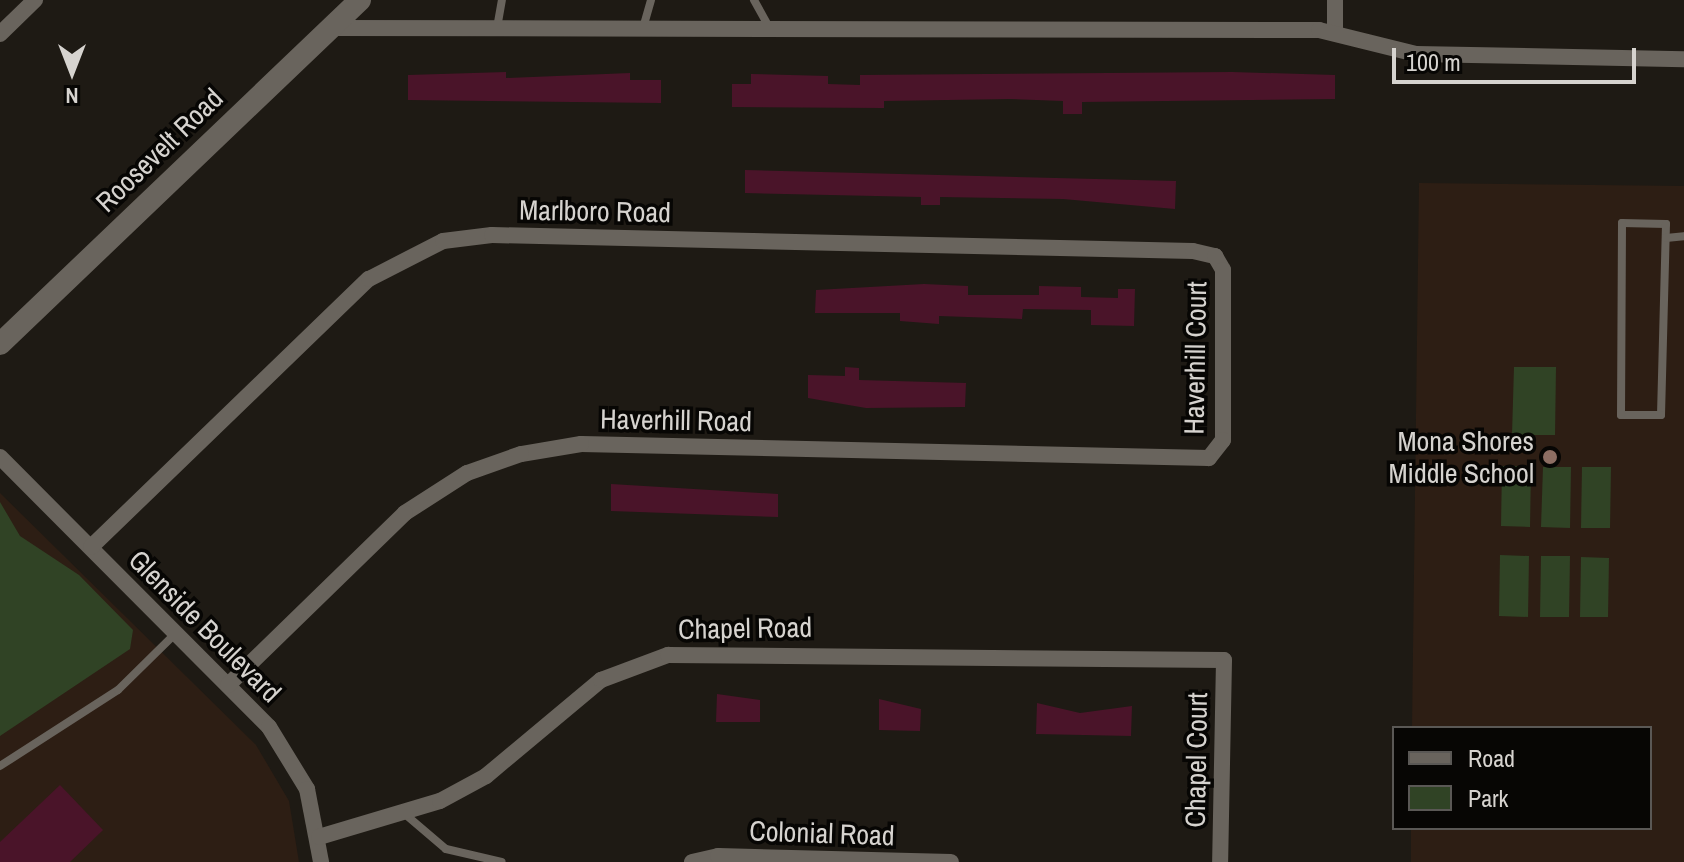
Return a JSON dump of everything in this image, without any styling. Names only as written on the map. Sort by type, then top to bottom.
[{"type":"street","points":[[0,34],[35,0]]},
{"type":"street","name":"Roosevelt Road","points":[[0,344],[360,0]]},
{"type":"street","points":[[1335,0],[1335,31]]},
{"type":"street","points":[[331,28],[1335,31],[1360,43],[1416,54],[1684,59]]},
{"type":"street","name":"Marlboro Road","points":[[91,547],[369,279],[443,241],[492,235],[1215,256]]},
{"type":"street","name":"Haverhill Court","points":[[1209,458],[1223,440],[1223,270],[1215,256]]},
{"type":"street","name":"Haverhill Road","points":[[228,685],[405,513],[467,473],[521,454],[581,444],[1209,458]]},
{"type":"street","name":"Glenside Boulevard","points":[[0,457],[228,685],[293,761],[319,837],[321,862]]},
{"type":"street","name":"Chapel Road","points":[[319,837],[406,815],[486,776],[601,680],[668,655],[1224,660]]},
{"type":"street","name":"Chapel Court","points":[[1220,862],[1224,660]]},
{"type":"street","name":"Colonial Road","points":[[692,862],[718,856],[951,862]]},
{"type":"lane","points":[[497,28],[502,0]]},
{"type":"lane","points":[[643,28],[651,0]]},
{"type":"lane","points":[[754,0],[769,27]]},
{"type":"lane","points":[[1622,223],[1666,224],[1666,238],[1661,415],[1621,415],[1622,223]]},
{"type":"lane","points":[[1666,238],[1684,236]]},
{"type":"lane","points":[[0,766],[118,690],[176,633]]},
{"type":"lane","points":[[406,815],[446,849],[502,862]]},
{"type":"shaded area","name":"Mona Shores Middle School","points":[[1419,183],[1684,186],[1684,862],[1411,862],[1411,830],[1652,830],[1652,726],[1412,726]]},
{"type":"shaded area","points":[[0,493],[256,745],[289,801],[299,862],[0,862]]},
{"type":"green space","points":[[1514,367],[1556,367],[1555,435],[1512,435]]},
{"type":"green space","points":[[1502,466],[1531,466],[1530,527],[1501,526]]},
{"type":"green space","points":[[1543,467],[1571,467],[1570,528],[1541,527]]},
{"type":"green space","points":[[1582,467],[1611,467],[1610,528],[1581,528]]},
{"type":"green space","points":[[0,502],[20,536],[79,575],[133,630],[130,649],[0,736]]},
{"type":"green space","points":[[1500,555],[1529,556],[1528,617],[1499,616]]},
{"type":"green space","points":[[1541,556],[1570,556],[1569,617],[1540,617]]},
{"type":"green space","points":[[1581,557],[1609,558],[1608,617],[1580,617]]},
{"type":"building","points":[[506,72],[506,78],[630,73],[630,80],[661,80],[661,103],[408,100],[408,75]]},
{"type":"building","points":[[1232,72],[1335,75],[1335,99],[1082,102],[1082,114],[1063,114],[1063,101],[1010,99],[884,101],[884,108],[732,107],[732,84],[751,84],[751,74],[828,76],[828,84],[860,85],[860,75]]},
{"type":"building","points":[[745,170],[1176,181],[1175,209],[1063,199],[940,197],[940,205],[921,205],[921,197],[745,193]]},
{"type":"building","points":[[924,284],[968,286],[968,295],[1039,295],[1039,286],[1081,287],[1081,297],[1118,298],[1118,289],[1135,289],[1134,326],[1091,325],[1091,310],[1023,309],[1022,319],[939,316],[939,324],[900,321],[900,313],[815,313],[816,290]]},
{"type":"building","points":[[845,367],[859,368],[859,380],[966,383],[965,407],[866,408],[808,398],[808,375],[845,376]]},
{"type":"building","points":[[611,484],[778,494],[778,517],[611,511]]},
{"type":"building","points":[[717,694],[760,700],[760,722],[716,722]]},
{"type":"building","points":[[879,699],[921,709],[920,731],[879,730]]},
{"type":"building","points":[[1037,703],[1080,713],[1132,706],[1131,736],[1036,734]]},
{"type":"building","points":[[60,785],[103,830],[70,862],[0,862],[0,842]]},
{"type":"place","name":"Mona Shores Middle School","points":[[1550,457]]}]
